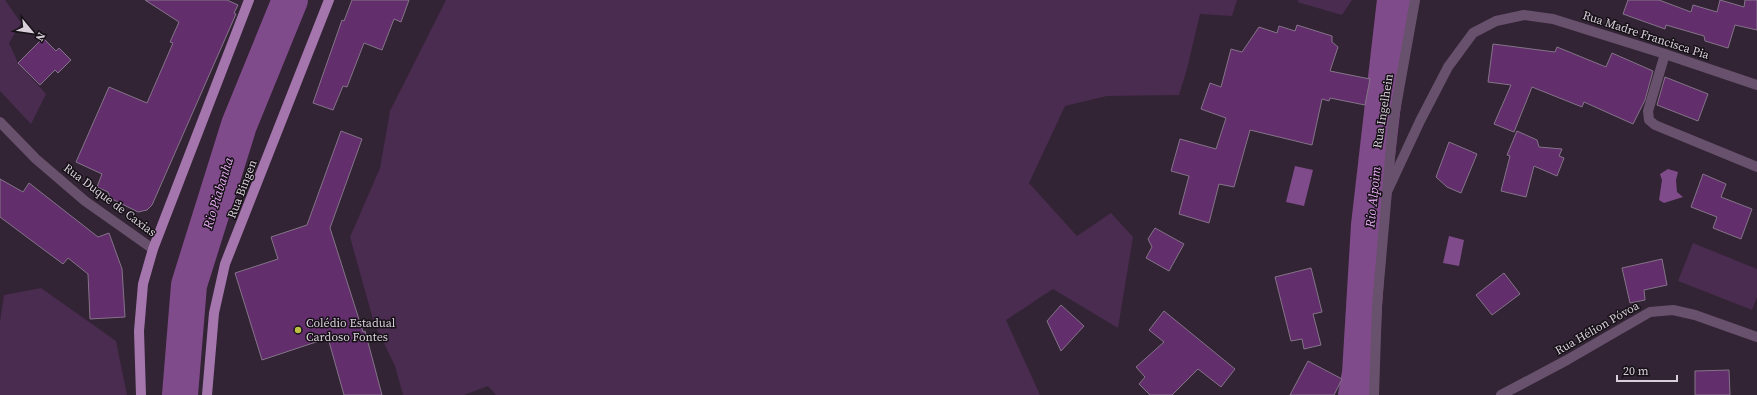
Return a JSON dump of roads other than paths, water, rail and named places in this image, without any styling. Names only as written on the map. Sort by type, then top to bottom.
[{"type":"main road","points":[[141,395],[139,331],[144,284],[153,249],[249,0]]},
{"type":"main road","name":"Rua Bingen","points":[[207,395],[214,313],[225,264],[329,0]]},
{"type":"street","name":"Rua Ingelhein","points":[[1374,395],[1377,305],[1392,123],[1415,0]]},
{"type":"street","name":"Rua Madre Francisca Pia","points":[[1386,194],[1448,67],[1473,33],[1496,21],[1524,15],[1553,19],[1757,85]]},
{"type":"street","points":[[1665,54],[1648,111],[1650,120],[1655,125],[1757,167]]},
{"type":"street","name":"Rua Duque de Caxias","points":[[0,122],[36,159],[85,201],[153,249]]},
{"type":"street","name":"Rua Hélion Póvoa","points":[[1501,395],[1567,360],[1650,312],[1673,310],[1695,315],[1757,338]]},
{"type":"waterway","name":"Rio Piabanha","points":[[180,395],[189,285],[239,125],[290,0]]},
{"type":"waterway","name":"Rio Alpoim","points":[[1356,395],[1360,373],[1369,225],[1395,0]]},
{"type":"place","name":"Colédio Estadual Cardoso Fontes","points":[[298,330]]}]
